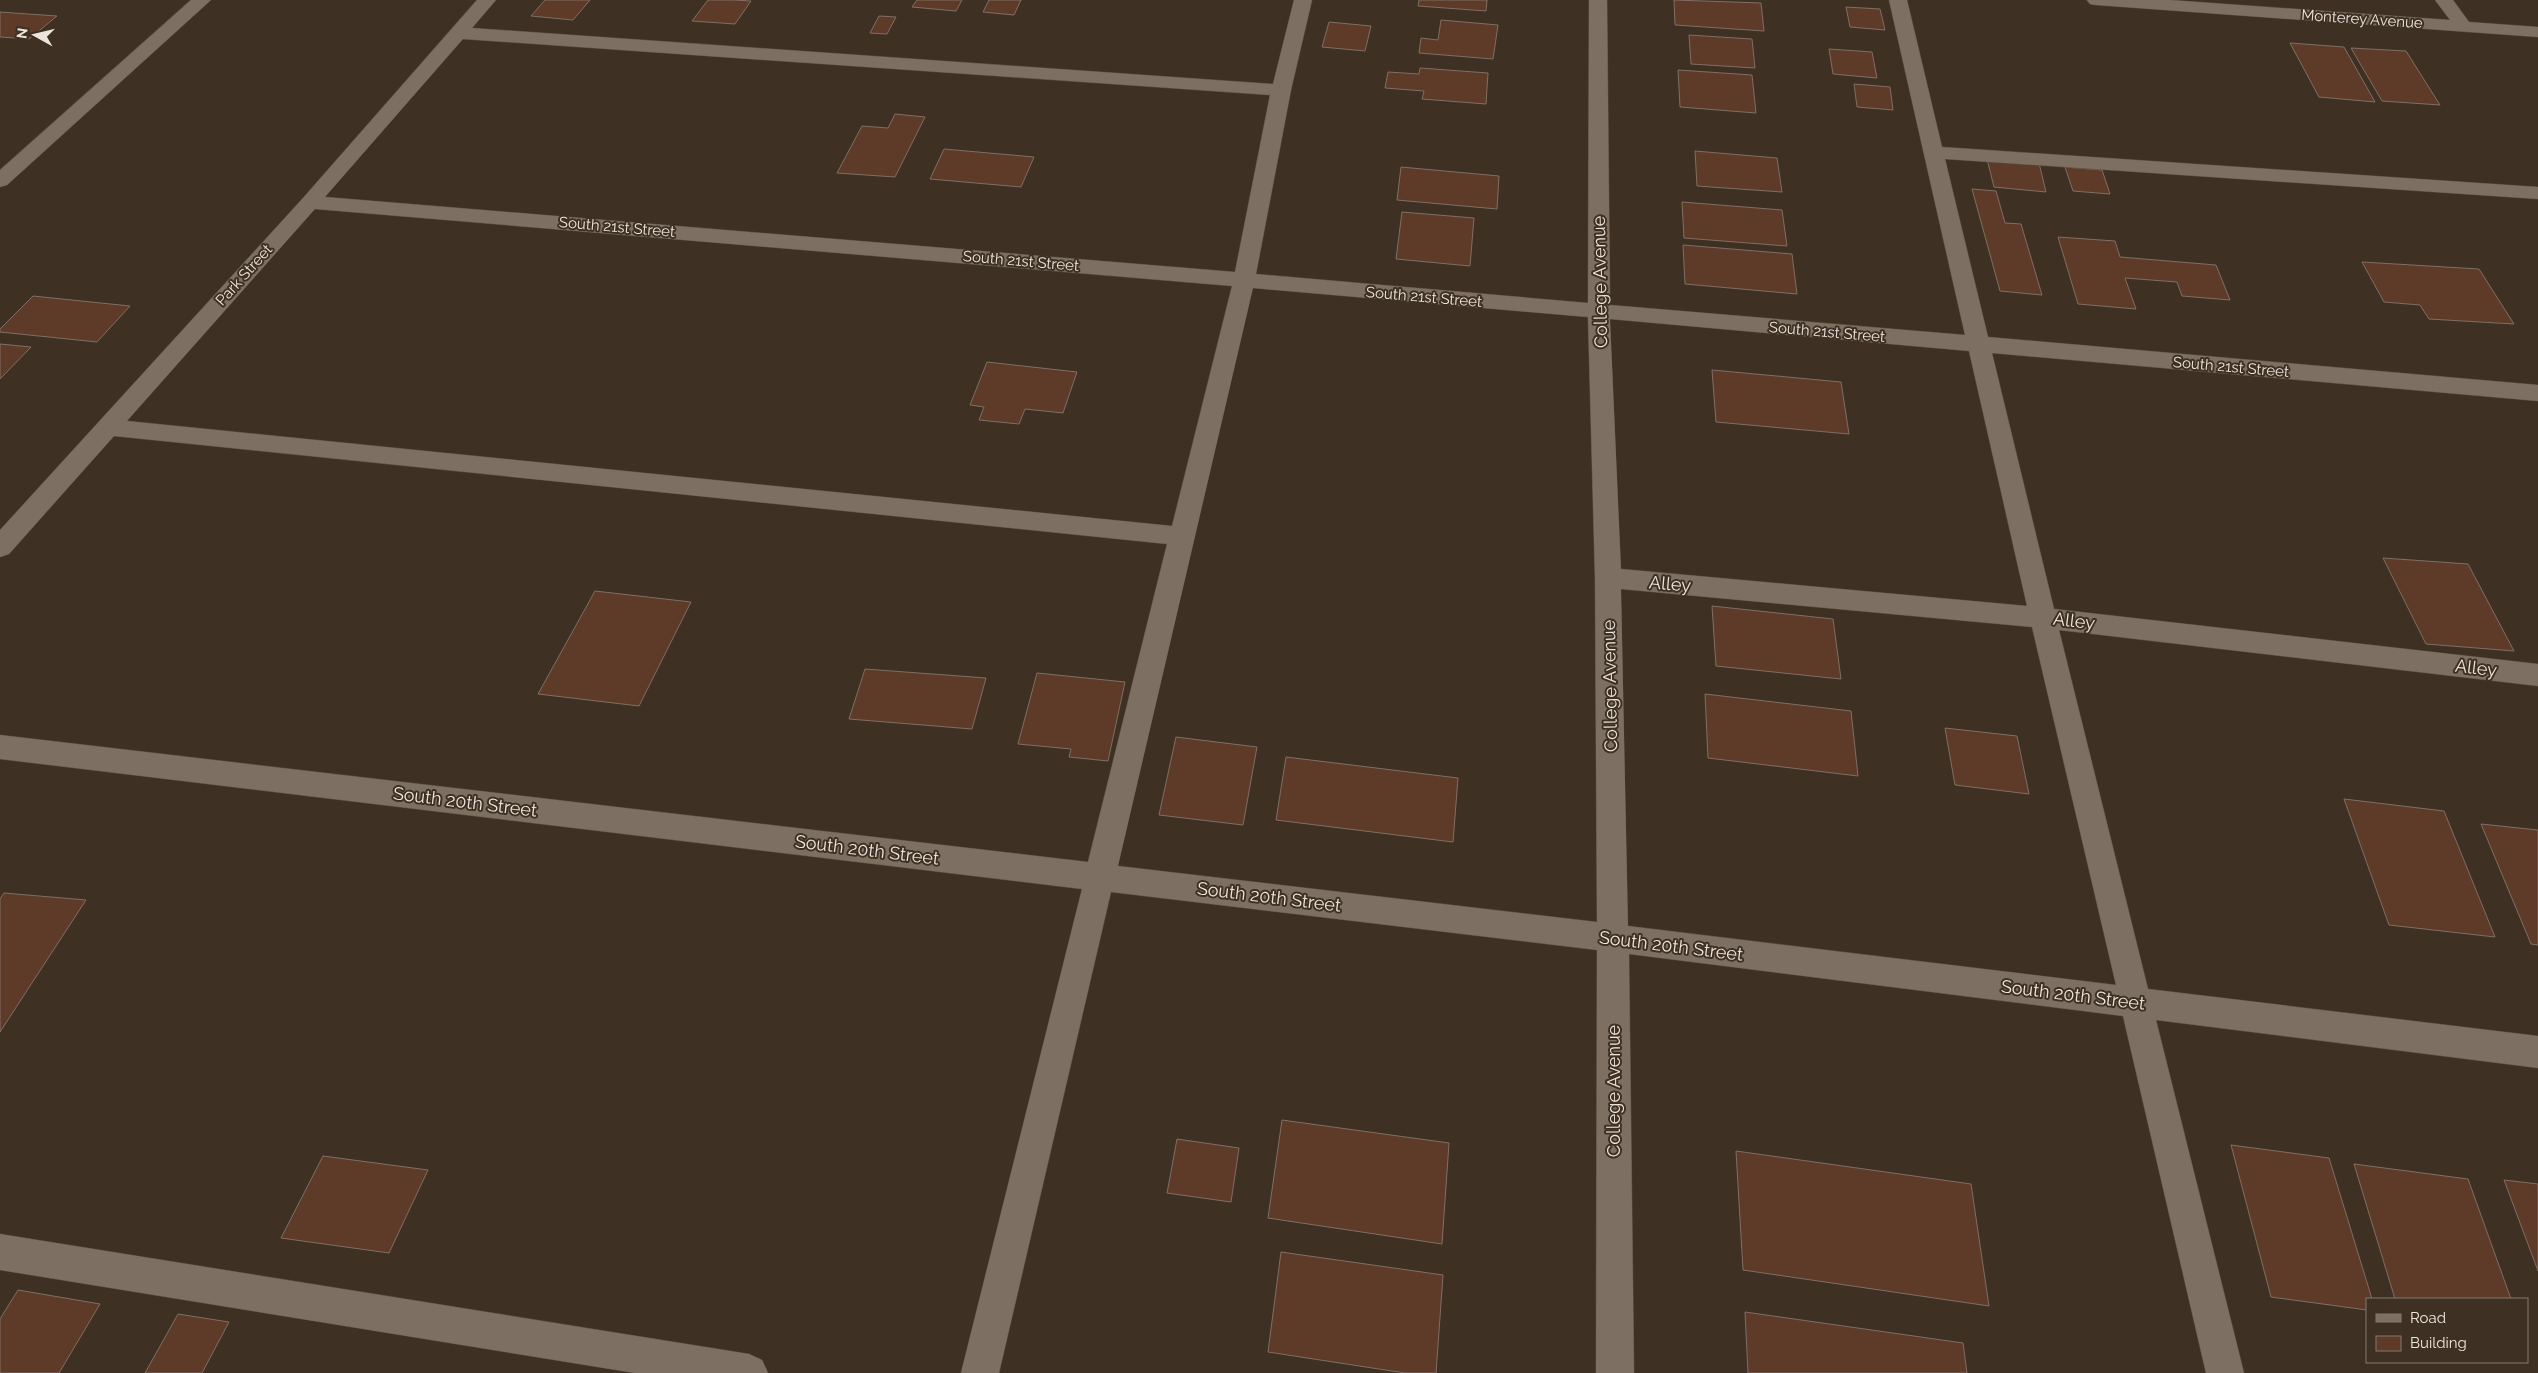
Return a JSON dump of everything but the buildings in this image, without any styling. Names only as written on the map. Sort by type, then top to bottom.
[{"type":"street","points":[[0,181],[202,0]]},
{"type":"street","name":"Park Street","points":[[0,547],[310,202],[487,0]]},
{"type":"street","points":[[980,1373],[1098,877],[1244,280],[1281,90],[1303,0]]},
{"type":"street","name":"College Avenue","points":[[1598,0],[1599,313],[1608,578],[1613,938],[1615,1373]]},
{"type":"street","points":[[1898,0],[2043,618],[2225,1373]]},
{"type":"street","name":"Monterey Avenue","points":[[2096,0],[2170,3],[2538,32]]},
{"type":"street","points":[[2444,0],[2463,26]]},
{"type":"street","points":[[458,33],[1281,90]]},
{"type":"street","points":[[1935,152],[2538,193]]},
{"type":"street","name":"South 21st Street","points":[[310,202],[1244,280],[1599,313],[2538,393]]},
{"type":"street","points":[[108,426],[1182,536]]},
{"type":"street","name":"Alley","points":[[1608,578],[2043,618],[2538,675]]},
{"type":"street","name":"South 20th Street","points":[[0,747],[1613,938],[2538,1052]]},
{"type":"street","points":[[0,1252],[749,1373]]}]
